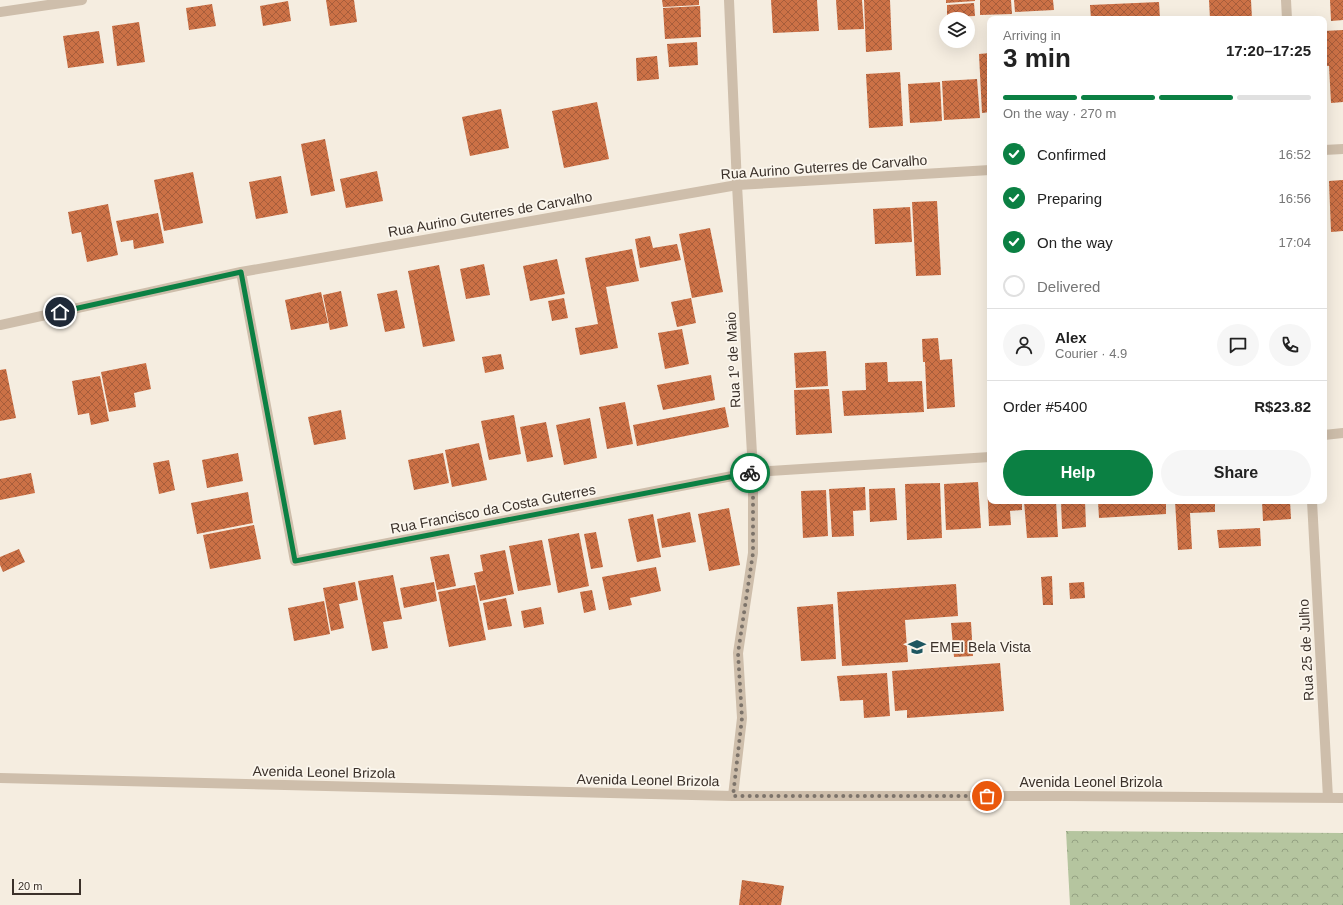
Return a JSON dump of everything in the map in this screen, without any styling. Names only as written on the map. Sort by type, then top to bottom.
[{"type":"street","points":[[0,12],[82,0]]},
{"type":"street","name":"Rua 1º de Maio","points":[[729,0],[737,185],[753,472],[753,553],[738,653],[742,718],[733,796]]},
{"type":"street","points":[[1286,0],[1287,16]]},
{"type":"street","points":[[1327,150],[1343,149]]},
{"type":"street","name":"Rua Aurino Guterres de Carvalho","points":[[0,325],[241,272],[737,185],[987,170]]},
{"type":"street","name":"Rua Francisco da Costa Guterres","points":[[241,272],[295,561],[753,472],[987,456]]},
{"type":"street","points":[[1327,435],[1343,433]]},
{"type":"street","name":"Rua 25 de Julho","points":[[1312,504],[1328,798]]},
{"type":"street","name":"Avenida Leonel Brizola","points":[[0,778],[733,796],[1343,798]]},
{"type":"green space","points":[[1066,831],[1343,833],[1343,905],[1070,905]]},
{"type":"building","points":[[326,0],[354,0],[357,22],[330,26]]},
{"type":"building","points":[[662,0],[699,0],[699,5],[663,7]]},
{"type":"building","points":[[771,0],[817,0],[819,31],[773,33]]},
{"type":"building","points":[[836,0],[862,0],[864,29],[838,30]]},
{"type":"building","points":[[864,0],[890,0],[892,50],[866,52]]},
{"type":"building","points":[[946,0],[975,0],[975,1],[946,3]]},
{"type":"building","points":[[980,0],[1011,0],[1012,14],[980,15]]},
{"type":"building","points":[[1014,0],[1053,0],[1054,10],[1015,12]]},
{"type":"building","points":[[1209,0],[1251,0],[1252,16],[1210,16]]},
{"type":"building","points":[[1330,0],[1343,0],[1343,20],[1331,21]]},
{"type":"building","points":[[288,1],[291,21],[263,26],[260,6]]},
{"type":"building","points":[[1159,2],[1160,16],[1091,16],[1090,5]]},
{"type":"building","points":[[974,3],[975,12],[947,12],[947,5]]},
{"type":"building","points":[[212,4],[216,26],[189,30],[186,8]]},
{"type":"building","points":[[700,6],[701,37],[665,39],[663,8]]},
{"type":"building","points":[[139,22],[145,62],[117,66],[112,26]]},
{"type":"building","points":[[1343,30],[1343,102],[1331,103],[1329,66],[1327,66],[1327,31]]},
{"type":"building","points":[[99,31],[104,63],[68,68],[63,36]]},
{"type":"building","points":[[697,42],[698,65],[669,67],[667,44]]},
{"type":"building","points":[[987,53],[987,112],[982,113],[979,54]]},
{"type":"building","points":[[657,56],[659,79],[637,81],[636,58]]},
{"type":"building","points":[[900,72],[903,126],[869,128],[866,74]]},
{"type":"building","points":[[977,79],[980,118],[944,120],[942,81]]},
{"type":"building","points":[[940,82],[942,121],[910,123],[908,84]]},
{"type":"building","points":[[597,102],[609,159],[564,168],[552,111]]},
{"type":"building","points":[[501,109],[509,148],[470,156],[462,117]]},
{"type":"building","points":[[325,139],[335,191],[311,196],[301,144]]},
{"type":"building","points":[[377,171],[383,201],[346,208],[340,179]]},
{"type":"building","points":[[193,172],[203,223],[164,231],[154,180]]},
{"type":"building","points":[[281,176],[288,213],[256,219],[249,182]]},
{"type":"building","points":[[1343,180],[1343,231],[1331,232],[1329,181]]},
{"type":"building","points":[[937,201],[941,275],[916,276],[912,202]]},
{"type":"building","points":[[108,204],[118,255],[87,262],[81,232],[72,234],[68,212]]},
{"type":"building","points":[[910,207],[912,242],[875,244],[873,209]]},
{"type":"building","points":[[158,213],[164,243],[134,249],[133,240],[121,242],[116,221]]},
{"type":"building","points":[[710,228],[723,292],[692,298],[679,234]]},
{"type":"building","points":[[650,236],[653,248],[677,244],[681,260],[640,268],[635,239]]},
{"type":"building","points":[[632,249],[639,281],[606,287],[618,348],[580,355],[575,328],[598,324],[585,258]]},
{"type":"building","points":[[557,259],[565,294],[530,301],[523,266]]},
{"type":"building","points":[[484,264],[490,295],[466,299],[460,269]]},
{"type":"building","points":[[439,265],[455,341],[423,347],[408,271]]},
{"type":"building","points":[[397,290],[405,328],[385,332],[377,294]]},
{"type":"building","points":[[341,291],[348,326],[330,330],[323,295]]},
{"type":"building","points":[[321,292],[328,323],[291,330],[285,300]]},
{"type":"building","points":[[564,298],[568,318],[552,321],[548,301]]},
{"type":"building","points":[[691,298],[696,323],[677,327],[671,302]]},
{"type":"building","points":[[682,329],[689,364],[665,369],[658,333]]},
{"type":"building","points":[[938,338],[940,360],[952,359],[955,407],[927,409],[925,362],[923,362],[922,339]]},
{"type":"building","points":[[826,351],[828,386],[796,388],[794,353]]},
{"type":"building","points":[[501,354],[504,369],[485,373],[482,357]]},
{"type":"building","points":[[887,362],[888,382],[922,381],[924,412],[844,416],[842,391],[866,390],[865,363]]},
{"type":"building","points":[[146,363],[151,389],[134,393],[136,407],[109,412],[101,372]]},
{"type":"building","points":[[6,369],[16,418],[0,421],[0,370]]},
{"type":"building","points":[[711,375],[715,400],[663,410],[657,385]]},
{"type":"building","points":[[100,376],[109,421],[91,425],[89,413],[78,415],[72,381]]},
{"type":"building","points":[[829,389],[832,433],[796,435],[794,390]]},
{"type":"building","points":[[625,402],[633,444],[607,449],[599,407]]},
{"type":"building","points":[[725,407],[729,427],[637,446],[633,425]]},
{"type":"building","points":[[341,410],[346,439],[314,445],[308,417]]},
{"type":"building","points":[[514,415],[521,454],[489,460],[481,421]]},
{"type":"building","points":[[590,418],[597,458],[564,465],[556,425]]},
{"type":"building","points":[[546,422],[553,457],[527,462],[520,427]]},
{"type":"building","points":[[479,443],[487,480],[452,487],[445,450]]},
{"type":"building","points":[[238,453],[243,481],[207,488],[202,460]]},
{"type":"building","points":[[443,453],[449,483],[414,490],[408,460]]},
{"type":"building","points":[[169,460],[175,490],[159,494],[153,463]]},
{"type":"building","points":[[31,473],[35,493],[0,500],[0,479]]},
{"type":"building","points":[[978,482],[981,528],[946,530],[944,484]]},
{"type":"building","points":[[940,483],[942,538],[907,540],[905,484]]},
{"type":"building","points":[[865,487],[866,510],[853,511],[854,536],[832,537],[829,489]]},
{"type":"building","points":[[895,488],[897,520],[870,522],[869,489]]},
{"type":"building","points":[[826,490],[828,536],[803,538],[801,491]]},
{"type":"building","points":[[248,492],[253,523],[197,534],[191,503]]},
{"type":"building","points":[[988,504],[1022,504],[1022,510],[1010,511],[1011,525],[989,526]]},
{"type":"building","points":[[1024,504],[1056,504],[1058,537],[1027,538]]},
{"type":"building","points":[[1061,504],[1085,504],[1086,527],[1062,529]]},
{"type":"building","points":[[1098,504],[1166,504],[1166,514],[1099,518]]},
{"type":"building","points":[[1175,504],[1215,504],[1215,512],[1190,513],[1192,549],[1178,550]]},
{"type":"building","points":[[1262,504],[1290,504],[1291,519],[1263,521]]},
{"type":"building","points":[[729,508],[740,565],[709,571],[698,514]]},
{"type":"building","points":[[690,512],[696,542],[662,548],[657,519]]},
{"type":"building","points":[[653,514],[661,557],[637,562],[628,519]]},
{"type":"building","points":[[254,525],[261,559],[210,569],[203,535]]},
{"type":"building","points":[[1260,528],[1261,546],[1219,548],[1217,530]]},
{"type":"building","points":[[596,532],[603,567],[591,569],[584,534]]},
{"type":"building","points":[[579,533],[589,586],[558,593],[548,539]]},
{"type":"building","points":[[542,540],[551,585],[518,591],[509,546]]},
{"type":"building","points":[[19,549],[25,562],[3,572],[0,565],[0,557]]},
{"type":"building","points":[[505,550],[514,594],[480,601],[474,573],[483,571],[480,555]]},
{"type":"building","points":[[449,554],[456,586],[437,590],[430,557]]},
{"type":"building","points":[[656,567],[661,591],[630,598],[632,605],[609,610],[602,577]]},
{"type":"building","points":[[393,575],[402,619],[383,622],[388,648],[372,651],[358,581]]},
{"type":"building","points":[[1052,576],[1053,605],[1043,605],[1041,577]]},
{"type":"building","points":[[355,582],[358,600],[339,604],[344,628],[331,631],[323,588]]},
{"type":"building","points":[[434,582],[437,601],[404,608],[400,588]]},
{"type":"building","points":[[1084,582],[1085,598],[1070,599],[1069,583]]},
{"type":"building","points":[[956,584],[958,616],[905,620],[908,662],[842,666],[837,592]]},
{"type":"building","points":[[475,585],[486,640],[449,647],[438,592]]},
{"type":"building","points":[[592,590],[596,610],[584,613],[580,592]]},
{"type":"building","points":[[506,598],[512,626],[488,630],[483,603]]},
{"type":"building","points":[[324,601],[330,634],[294,641],[288,608]]},
{"type":"building","points":[[833,604],[836,659],[801,661],[797,607]]},
{"type":"building","points":[[541,607],[544,624],[524,628],[521,611]]},
{"type":"building","points":[[971,622],[973,656],[954,657],[951,623]]},
{"type":"building","points":[[1000,663],[1004,711],[907,718],[907,710],[895,711],[892,671]]},
{"type":"building","points":[[887,673],[890,716],[864,718],[863,700],[840,701],[837,676]]},
{"type":"building","points":[[742,880],[784,886],[781,905],[739,905]]},
{"type":"way so far","points":[[750,473],[753,472],[753,553],[740,630],[738,653],[742,718],[733,796],[987,796]]},
{"type":"place","name":"EMEI Bela Vista","points":[[917,647]]},
{"type":"route","points":[[60,312],[241,272],[295,561],[750,473]]}]
